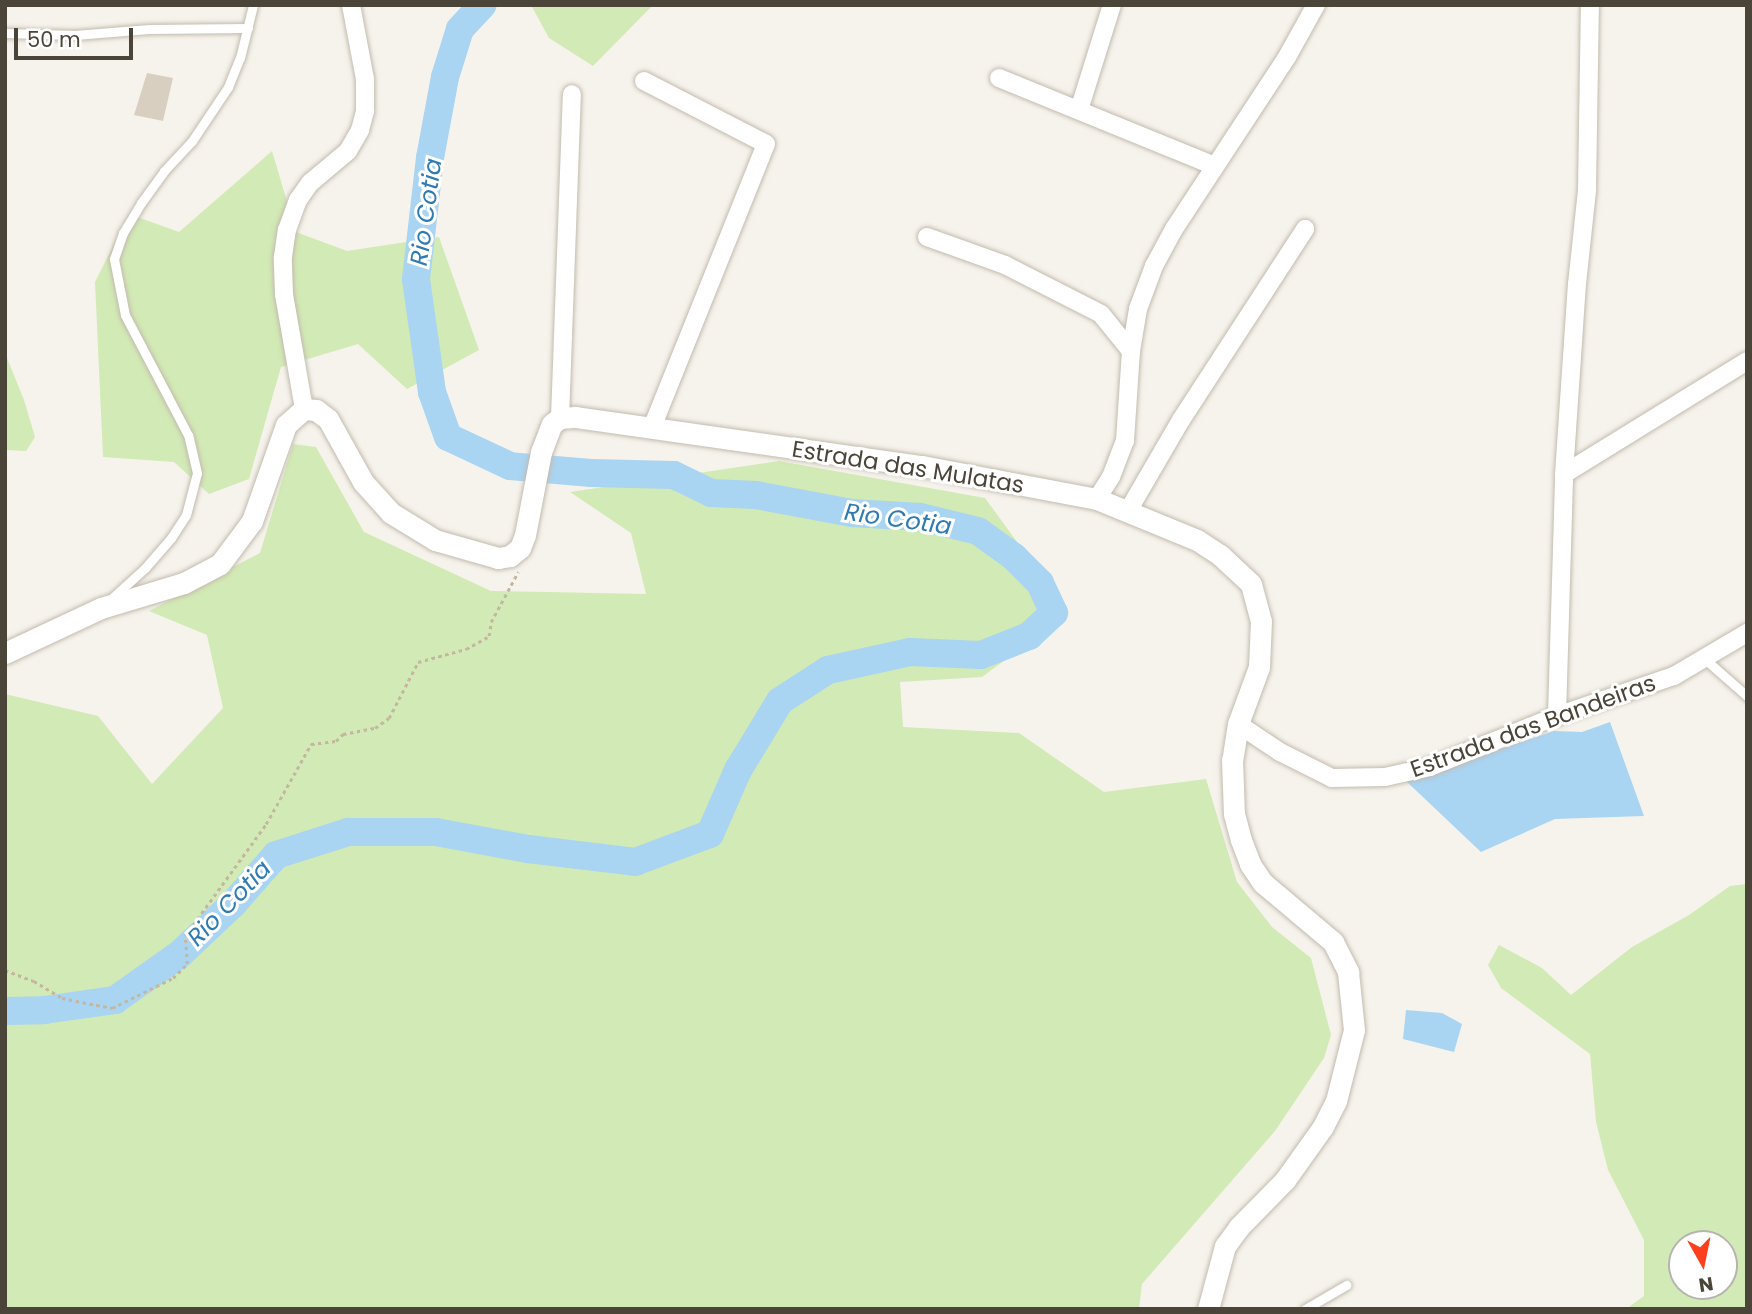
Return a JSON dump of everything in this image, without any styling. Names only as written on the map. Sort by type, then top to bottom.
[{"type":"street","points":[[304,409],[284,294],[283,257],[287,230],[298,200],[310,183],[348,151],[360,130],[365,111],[365,79],[351,5]]},
{"type":"street","points":[[1079,110],[1112,5]]},
{"type":"street","points":[[1097,499],[1111,477],[1125,441],[1130,351],[1138,309],[1154,266],[1215,166],[1287,57],[1316,5]]},
{"type":"street","points":[[1557,716],[1564,474],[1577,284],[1587,190],[1590,5]]},
{"type":"street","points":[[999,78],[1215,166]]},
{"type":"street","points":[[644,81],[766,144],[652,427]]},
{"type":"street","points":[[5,653],[101,608],[184,583],[220,564],[252,521],[286,425],[304,409],[316,410],[328,419],[363,482],[391,513],[435,540],[498,558],[510,556],[520,548],[541,452],[552,424],[560,418],[572,94]]},
{"type":"street","points":[[1128,511],[1181,420],[1305,229]]},
{"type":"street","points":[[928,237],[1005,265],[1101,314],[1130,351]]},
{"type":"street","points":[[1564,474],[1747,361]]},
{"type":"street","name":"Estrada das Mulatas","points":[[560,418],[576,417],[652,427],[922,466],[1097,499],[1197,540],[1220,555],[1251,584],[1258,601],[1261,644],[1259,667],[1238,724],[1232,787],[1241,840],[1250,864],[1263,883],[1333,942],[1348,972],[1353,999],[1354,1030],[1336,1101],[1322,1128],[1285,1180],[1239,1227],[1225,1246],[1208,1309]]},
{"type":"street","name":"Estrada das Bandeiras","points":[[1238,724],[1308,768],[1332,778],[1359,780],[1430,767],[1557,716],[1674,676],[1706,660],[1747,633]]},
{"type":"lane","points":[[101,608],[145,568],[170,538],[186,515],[197,473],[188,435],[125,315],[114,259],[123,233],[141,203],[164,171],[192,141],[228,87],[253,5]]},
{"type":"lane","points":[[5,33],[75,35],[149,29],[248,28]]},
{"type":"lane","points":[[1706,660],[1747,696]]},
{"type":"lane","points":[[1305,1309],[1346,1285]]},
{"type":"path","points":[[5,970],[34,981],[62,998],[112,1008],[173,978],[187,964],[185,936],[266,824],[295,767],[311,744],[336,741],[344,734],[374,728],[389,718],[418,662],[466,649],[489,636],[491,622],[518,571],[498,558]]},
{"type":"green space","points":[[531,5],[653,5],[593,66],[549,38]]},
{"type":"green space","points":[[272,151],[296,232],[347,251],[439,237],[479,350],[407,389],[358,344],[281,367],[249,479],[209,494],[174,462],[103,457],[95,282],[129,214],[179,232]]},
{"type":"green space","points":[[5,353],[35,437],[26,451],[5,450]]},
{"type":"green space","points":[[293,444],[316,447],[364,532],[491,591],[646,594],[631,533],[570,492],[779,461],[985,498],[1069,613],[982,677],[900,682],[903,727],[1019,733],[1104,792],[1206,779],[1237,882],[1272,927],[1311,958],[1331,1035],[1324,1058],[1275,1131],[1142,1284],[1139,1309],[5,1309],[5,694],[98,716],[152,784],[223,708],[207,635],[149,611],[260,553]]},
{"type":"green space","points":[[1747,884],[1747,1309],[1626,1309],[1644,1296],[1644,1240],[1608,1170],[1596,1122],[1590,1054],[1501,988],[1488,965],[1499,945],[1542,968],[1571,995],[1632,947],[1689,915],[1730,886]]},
{"type":"water","points":[[1610,722],[1644,816],[1555,819],[1481,852],[1406,781],[1554,731],[1582,732]]},
{"type":"water","points":[[1406,1010],[1442,1013],[1462,1024],[1454,1052],[1403,1039]]},
{"type":"building","points":[[147,73],[173,78],[163,121],[134,115]]},
{"type":"waterway","name":"Rio Cotia","points":[[5,1011],[44,1010],[115,1000],[180,954],[233,904],[276,855],[348,832],[436,832],[528,849],[635,862],[710,834],[738,770],[780,701],[828,670],[910,652],[981,655],[1029,636],[1054,613],[1040,583],[1014,557],[978,531],[920,517],[852,513],[756,495],[711,493],[674,475],[591,473],[510,466],[448,437],[432,392],[416,279],[430,158],[445,77],[460,29],[482,5]]}]
